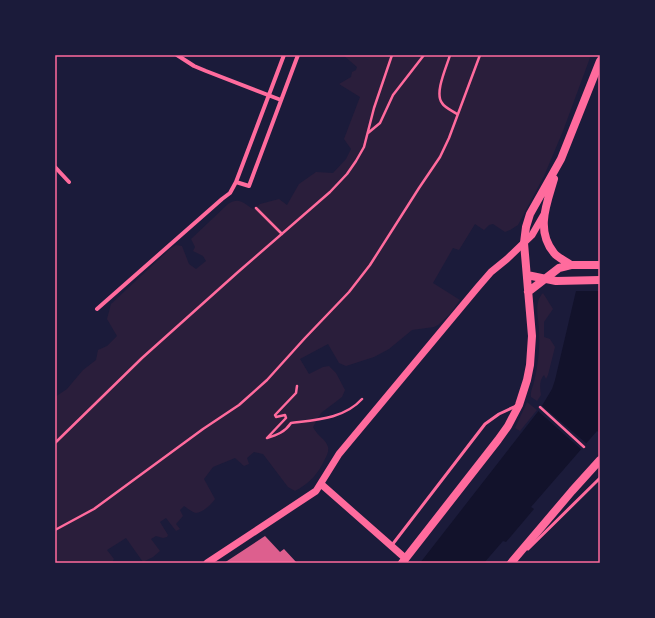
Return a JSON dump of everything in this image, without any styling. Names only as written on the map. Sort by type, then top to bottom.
[{"type":"main road","points":[[572,265],[558,256],[551,248],[546,237],[543,216],[557,168],[600,61]]},
{"type":"main road","points":[[406,561],[498,440],[508,426],[519,405],[528,380],[532,354],[532,336],[524,243],[526,227],[530,214],[557,168]]},
{"type":"main road","points":[[528,292],[556,270],[572,265],[600,265]]},
{"type":"main road","points":[[527,275],[556,281],[600,280]]},
{"type":"main road","points":[[512,563],[576,486],[600,460]]},
{"type":"street","points":[[177,55],[194,66],[281,100]]},
{"type":"street","points":[[97,309],[230,193],[236,182],[284,55]]},
{"type":"street","points":[[236,182],[249,186],[298,55]]},
{"type":"street","points":[[55,167],[69,182]]},
{"type":"street","points":[[207,563],[314,492],[321,484],[339,454],[491,272],[532,235],[543,216]]},
{"type":"street","points":[[321,484],[392,546],[406,561]]},
{"type":"lane","points":[[392,546],[485,424],[499,414],[519,405]]},
{"type":"lane","points":[[512,563],[600,478]]},
{"type":"path","points":[[55,443],[142,358],[193,311],[330,192],[347,174],[361,154],[368,134],[374,108],[392,55]]},
{"type":"path","points":[[368,134],[380,123],[393,95],[424,55]]},
{"type":"path","points":[[450,55],[442,77],[440,97],[444,106],[457,114]]},
{"type":"path","points":[[55,530],[94,509],[109,499],[203,429],[239,405],[267,380],[350,292],[359,281],[440,157],[449,138],[480,55]]},
{"type":"path","points":[[256,208],[282,234]]},
{"type":"path","points":[[297,386],[296,393],[274,415],[276,417],[280,417],[285,415],[286,418],[267,438],[280,434],[291,423],[322,419],[339,414],[353,407],[362,399]]},
{"type":"path","points":[[540,407],[584,447]]},
{"type":"shaded area","points":[[343,55],[591,55],[563,131],[544,176],[518,225],[505,232],[493,224],[489,225],[484,230],[475,224],[459,250],[453,248],[433,283],[460,300],[450,314],[434,327],[412,330],[389,349],[374,357],[346,366],[339,363],[328,344],[300,359],[309,374],[323,367],[329,366],[336,373],[345,390],[342,397],[321,413],[313,427],[327,444],[328,450],[313,478],[295,491],[288,487],[263,454],[254,452],[247,458],[249,464],[244,466],[235,458],[213,467],[204,479],[215,499],[207,508],[196,513],[184,506],[180,510],[183,516],[176,524],[180,529],[176,531],[166,518],[160,522],[168,535],[167,537],[163,538],[156,536],[151,539],[160,551],[153,557],[143,562],[126,538],[107,550],[114,559],[112,563],[55,563],[55,397],[67,389],[83,370],[96,360],[98,350],[107,346],[117,336],[107,319],[111,304],[171,248],[176,245],[182,246],[189,264],[196,269],[206,261],[203,256],[193,251],[195,247],[191,239],[228,204],[238,201],[253,209],[260,204],[279,199],[287,205],[299,184],[316,172],[333,173],[346,159],[351,149],[344,139],[360,97],[339,84],[351,77],[352,72],[356,70],[357,67]]},
{"type":"shaded area","points":[[576,291],[600,291],[600,433],[597,431],[531,507],[534,509],[506,542],[503,541],[484,563],[420,563],[540,409],[552,389]]},
{"type":"shaded area","points":[[543,293],[553,309],[544,322],[544,337],[550,339],[555,347],[548,375],[546,379],[544,375],[541,379],[541,395],[537,401],[531,397],[531,393],[537,370],[539,351],[537,306]]},
{"type":"shaded area","points":[[527,402],[537,410],[520,431],[515,428]]},
{"type":"pier","points":[[541,405],[587,444],[582,450],[537,410]]},
{"type":"building","points":[[265,536],[280,552],[284,549],[297,563],[224,563]]}]
